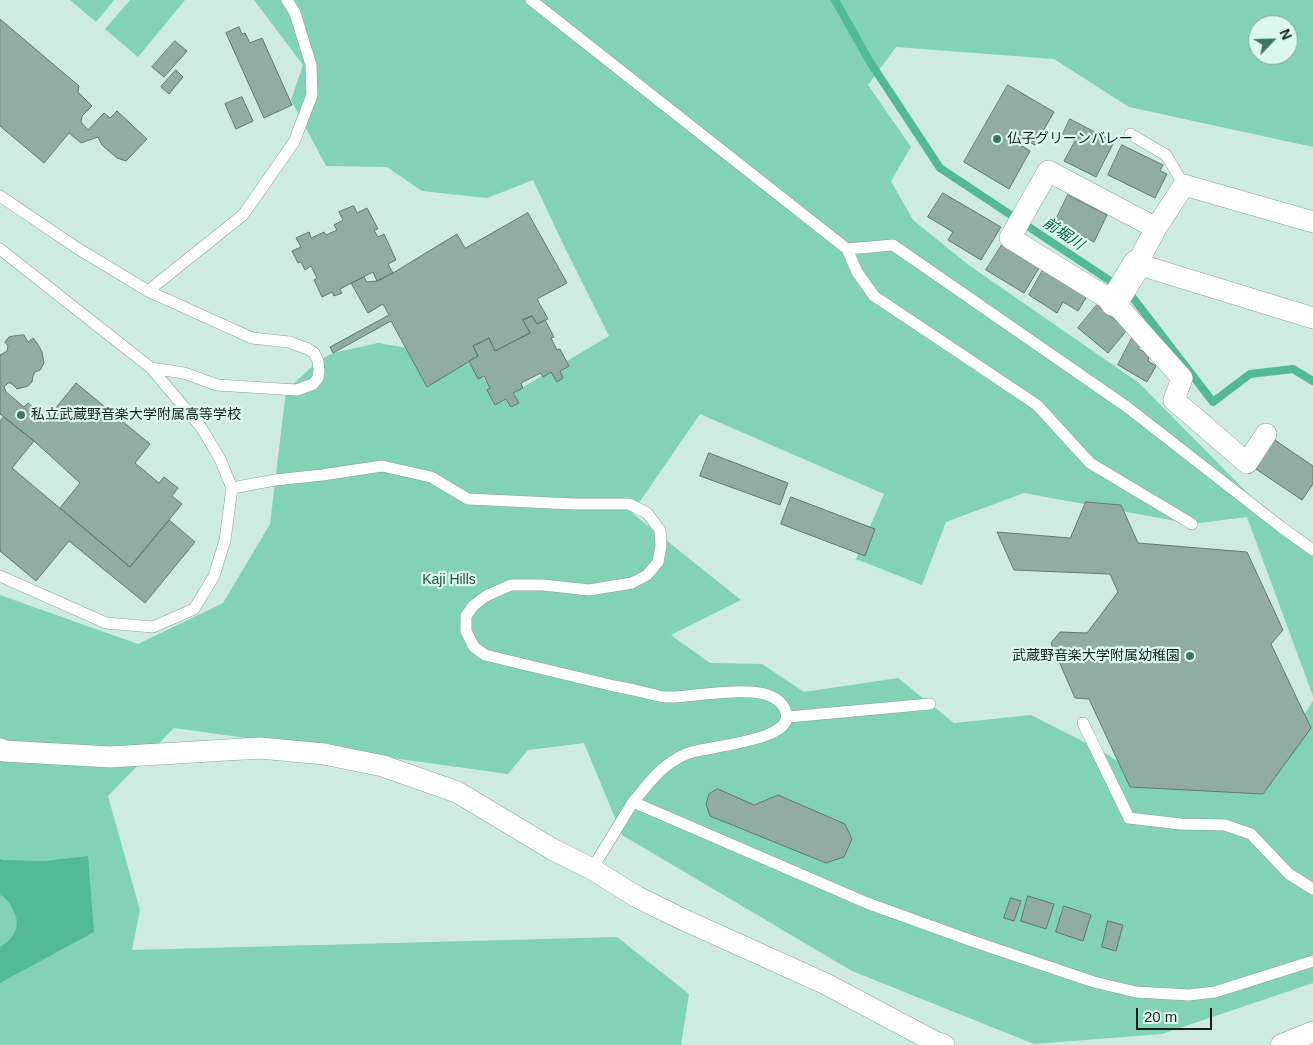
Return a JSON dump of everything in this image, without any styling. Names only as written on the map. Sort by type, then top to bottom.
[{"type":"street","points":[[1156,228],[1048,171],[1014,230],[1125,285],[1313,318]]},
{"type":"street","points":[[1125,285],[1156,228],[1184,185],[1313,222]]},
{"type":"street","points":[[1125,285],[1182,378],[1174,400],[1247,463],[1266,434]]},
{"type":"street","points":[[0,749],[4,751],[110,757],[260,748],[324,754],[384,766],[457,792],[646,902],[826,984],[944,1045]]},
{"type":"street","points":[[1281,1045],[1313,1032]]},
{"type":"lane","points":[[148,291],[243,215],[294,142],[312,95],[311,65],[295,13],[287,0]]},
{"type":"lane","points":[[531,0],[847,249],[857,272],[874,296],[1037,405],[1090,463],[1192,524]]},
{"type":"lane","points":[[1130,134],[1166,155],[1184,185]]},
{"type":"lane","points":[[0,196],[77,248],[148,291],[252,338],[289,342],[308,349],[314,353],[318,361],[319,370],[318,378],[313,384],[297,390],[217,385],[184,373],[151,368]]},
{"type":"lane","points":[[847,249],[893,245],[1127,406],[1313,550]]},
{"type":"lane","points":[[0,249],[151,368],[201,427],[220,459],[232,488],[225,540],[214,576],[194,609],[153,627],[106,623],[0,576]]},
{"type":"lane","points":[[232,488],[276,480],[382,466],[431,477],[468,499],[573,504],[628,504],[647,513],[660,530],[661,546],[658,562],[647,575],[632,583],[589,590],[543,585],[511,585],[486,596],[473,606],[466,616],[466,630],[474,647],[485,655],[666,697],[722,692],[760,692],[776,698],[786,710],[788,717],[784,725],[776,732],[764,737],[688,753],[660,770],[633,802],[592,869]]},
{"type":"lane","points":[[788,717],[930,704]]},
{"type":"lane","points":[[1083,723],[1128,818],[1180,824],[1226,825],[1251,834],[1289,874],[1313,889]]},
{"type":"lane","points":[[633,802],[867,903],[1094,982],[1136,992],[1189,995],[1216,992],[1313,961]]},
{"type":"green space","points":[[70,0],[114,0],[96,22]]},
{"type":"green space","points":[[130,0],[185,0],[138,57],[105,29]]},
{"type":"green space","name":"Kaji Hills","points":[[254,0],[1313,0],[1313,147],[1129,107],[1054,59],[896,47],[868,85],[911,147],[891,181],[913,220],[970,266],[1139,383],[1281,527],[1313,550],[1313,696],[1247,517],[1192,524],[1024,493],[946,522],[922,585],[856,559],[884,494],[700,414],[632,513],[741,600],[671,635],[710,663],[762,664],[804,692],[898,678],[954,723],[1031,715],[1102,751],[1142,777],[1268,768],[1313,701],[1313,983],[1162,1034],[1034,1044],[852,971],[622,835],[584,743],[528,750],[508,774],[174,728],[108,796],[140,910],[132,950],[617,937],[689,994],[681,1045],[0,1045],[0,595],[138,644],[223,603],[270,524],[286,391],[318,361],[333,353],[378,343],[467,358],[503,402],[513,393],[609,336],[533,180],[487,198],[422,191],[387,167],[326,166],[291,100],[303,65]]},
{"type":"shaded area","points":[[88,856],[94,932],[0,983],[0,947],[14,934],[17,924],[11,906],[0,895],[0,859],[46,861]]},
{"type":"building","points":[[0,19],[79,86],[78,92],[92,106],[82,116],[81,122],[88,130],[104,113],[110,118],[117,111],[147,139],[126,161],[117,158],[102,145],[98,137],[81,143],[69,133],[44,163],[0,126]]},
{"type":"building","points":[[239,27],[242,34],[245,33],[250,43],[262,38],[292,105],[264,118],[226,33]]},
{"type":"building","points":[[175,41],[187,51],[164,77],[152,67]]},
{"type":"building","points":[[176,70],[183,77],[169,94],[161,87]]},
{"type":"building","name":"仏子グリーンバレー","points":[[1008,85],[1054,112],[1035,145],[1019,136],[1016,142],[1030,151],[1009,189],[964,162]]},
{"type":"building","points":[[242,97],[253,121],[236,129],[225,104]]},
{"type":"building","points":[[1070,119],[1114,142],[1096,177],[1064,161],[1075,141],[1063,134]]},
{"type":"building","points":[[1122,145],[1163,165],[1160,171],[1167,174],[1155,198],[1108,175]]},
{"type":"building","points":[[943,193],[1001,227],[981,260],[948,240],[953,232],[928,217]]},
{"type":"building","points":[[1068,195],[1107,215],[1094,242],[1055,222]]},
{"type":"building","points":[[354,206],[357,213],[367,208],[378,229],[374,230],[378,237],[384,234],[396,260],[388,264],[393,273],[377,281],[373,272],[340,289],[342,293],[334,296],[332,292],[322,297],[314,280],[317,278],[311,266],[305,270],[301,262],[298,263],[292,251],[301,247],[296,238],[309,232],[311,238],[324,232],[326,235],[337,230],[334,225],[343,220],[339,212]]},
{"type":"building","points":[[528,213],[567,283],[537,299],[548,319],[537,324],[532,316],[523,320],[530,333],[495,351],[489,338],[473,346],[478,356],[427,387],[391,321],[333,353],[330,347],[389,315],[383,304],[368,313],[351,283],[364,277],[367,282],[377,281],[457,234],[465,248]]},
{"type":"building","points":[[1002,245],[1039,268],[1024,293],[986,270]]},
{"type":"building","points":[[1043,270],[1087,296],[1078,311],[1063,302],[1057,313],[1029,295]]},
{"type":"building","points":[[1097,305],[1127,330],[1108,353],[1078,328]]},
{"type":"building","points":[[532,316],[537,324],[545,320],[554,337],[551,338],[557,350],[560,349],[569,366],[560,371],[563,378],[557,382],[551,372],[543,377],[541,373],[521,383],[523,388],[513,393],[519,403],[511,407],[506,399],[495,405],[487,390],[490,388],[484,376],[478,379],[469,361],[478,356],[473,346],[489,338],[495,351],[530,333],[523,320]]},
{"type":"building","points":[[24,335],[28,342],[33,338],[37,343],[42,352],[44,363],[40,370],[35,372],[32,382],[28,386],[17,389],[11,383],[8,383],[4,387],[6,392],[24,407],[28,403],[47,419],[76,383],[150,444],[135,463],[159,483],[164,477],[178,488],[172,496],[182,504],[130,567],[60,508],[80,483],[34,441],[0,414],[0,355],[7,351],[8,346],[5,342],[9,337]]},
{"type":"building","points":[[1132,338],[1142,343],[1138,349],[1149,354],[1148,361],[1156,366],[1147,382],[1118,365]]},
{"type":"building","points":[[4,417],[34,441],[12,468],[130,567],[169,520],[195,542],[145,603],[69,541],[36,581],[0,551],[0,421]]},
{"type":"building","points":[[1266,434],[1313,466],[1313,484],[1302,500],[1247,463]]},
{"type":"building","points":[[709,453],[788,483],[780,505],[700,476]]},
{"type":"building","points":[[791,497],[875,529],[865,556],[781,524]]},
{"type":"building","points":[[1086,502],[1121,505],[1138,543],[1247,552],[1283,630],[1271,644],[1311,728],[1263,794],[1130,787],[1089,699],[1075,698],[1051,643],[1060,632],[1087,633],[1118,592],[1110,574],[1014,570],[997,532],[1070,538]]},
{"type":"building","points":[[718,789],[754,805],[778,795],[845,824],[852,839],[844,857],[826,863],[710,816],[706,804],[709,794]]},
{"type":"building","points":[[1028,896],[1054,904],[1046,929],[1021,921]]},
{"type":"building","points":[[1011,898],[1021,901],[1014,921],[1004,918]]},
{"type":"building","points":[[1064,906],[1091,915],[1083,941],[1056,932]]},
{"type":"building","points":[[1108,921],[1123,925],[1116,951],[1102,947]]},
{"type":"waterway","name":"前堀川","points":[[835,0],[870,62],[940,168],[1130,294],[1213,402],[1250,374],[1293,369],[1313,381]]},
{"type":"place","name":"仏子グリーンバレー","points":[[997,139]]},
{"type":"place","name":"私立武蔵野音楽大学附属高等学校","points":[[21,415]]},
{"type":"place","name":"武蔵野音楽大学附属幼稚園","points":[[1190,656]]}]
